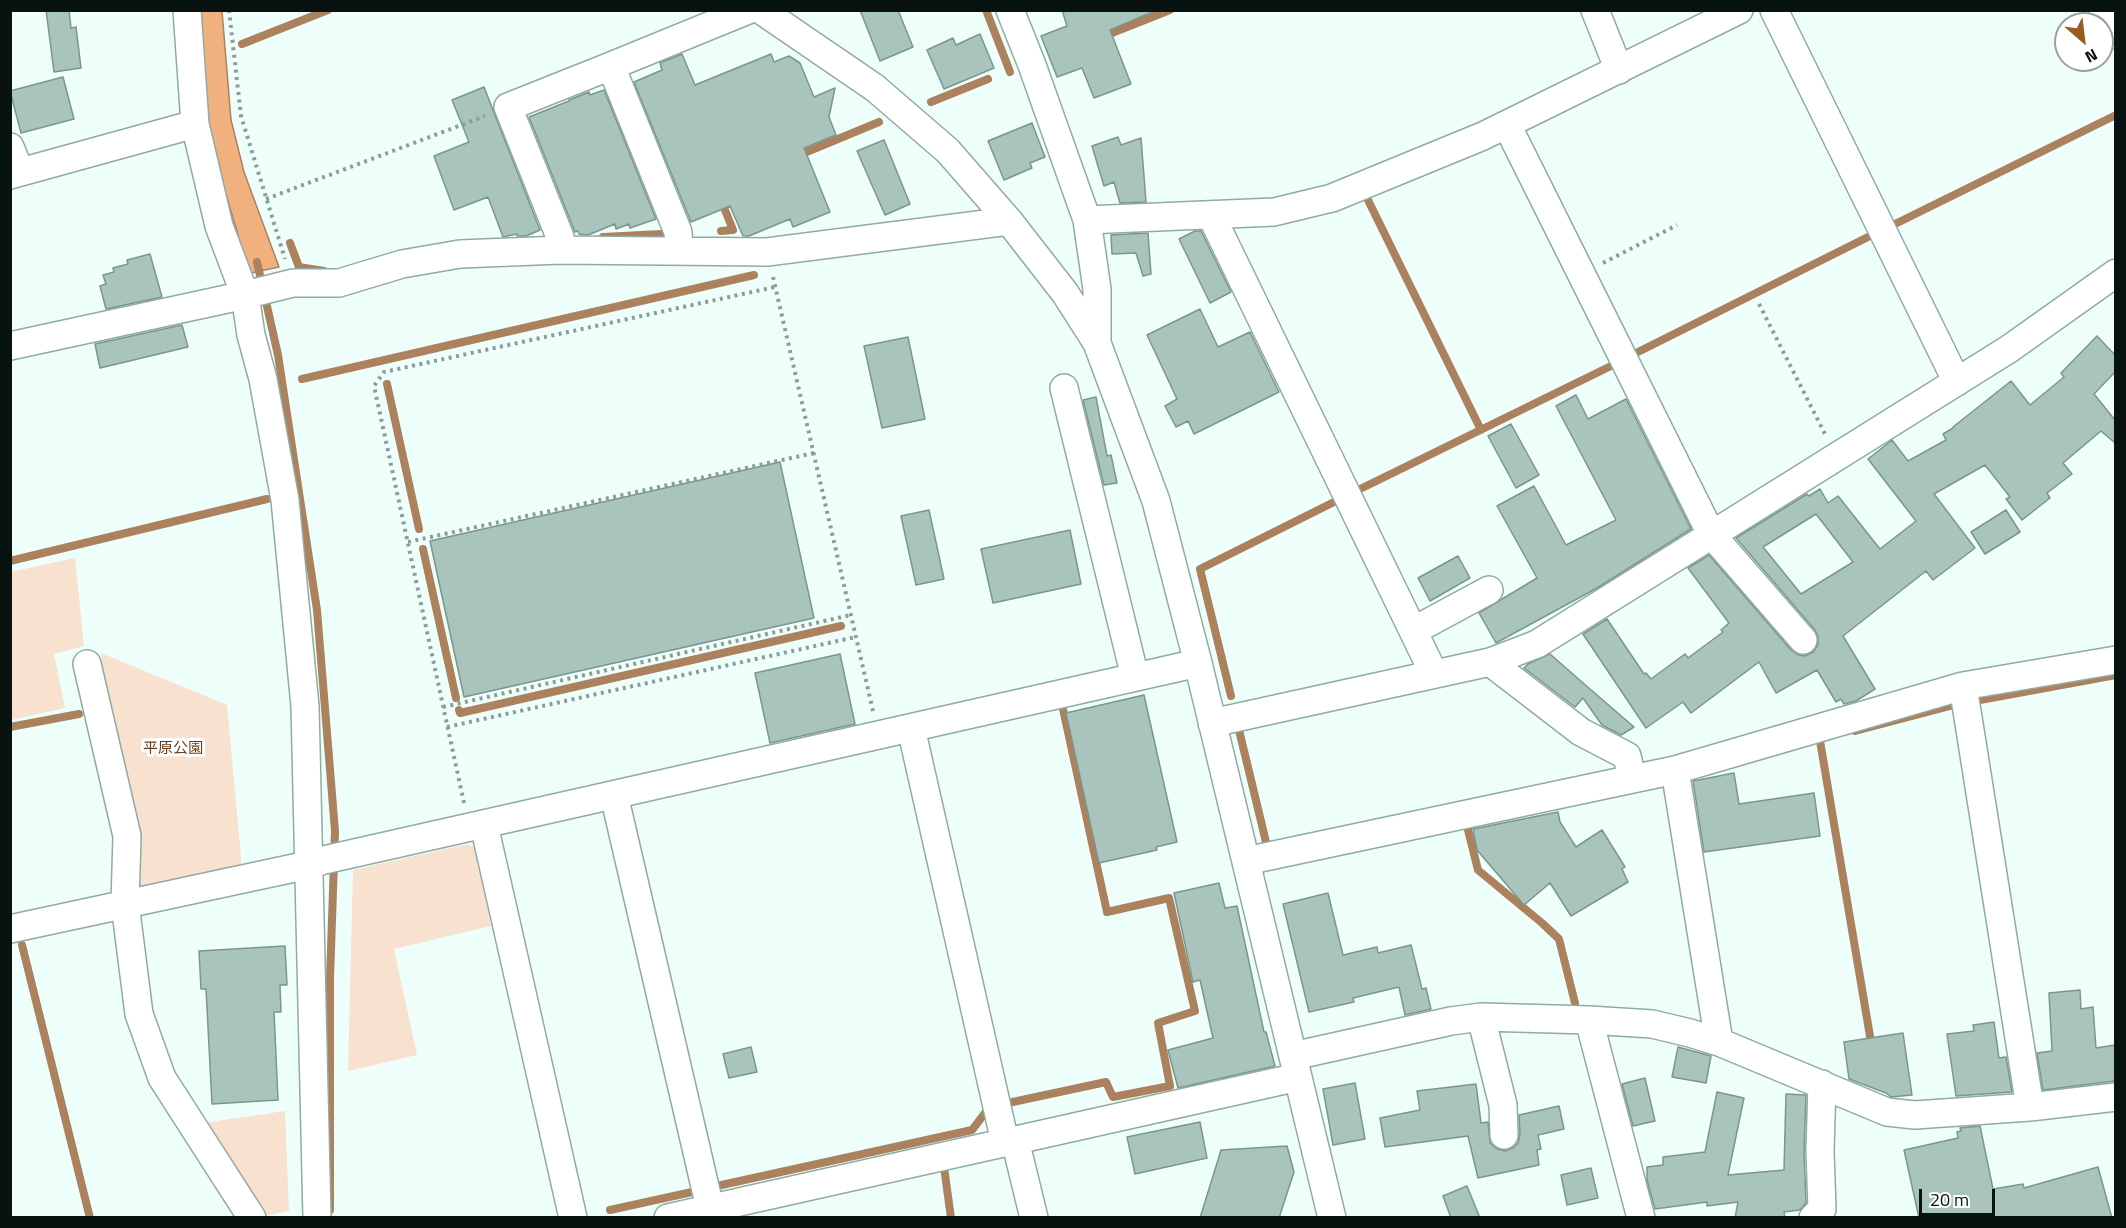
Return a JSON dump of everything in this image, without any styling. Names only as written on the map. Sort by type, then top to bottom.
[{"type":"street","points":[[187,10],[195,124],[219,226],[245,295],[285,500],[305,706],[327,860],[315,1065],[317,1218]]},
{"type":"street","points":[[561,250],[560,237],[508,107],[748,10]]},
{"type":"street","points":[[761,10],[875,88],[948,151],[1009,221],[1065,293],[1097,343],[1156,501],[1198,663],[1332,1218]]},
{"type":"street","points":[[1010,10],[1087,220],[1097,289],[1097,343]]},
{"type":"street","points":[[1595,10],[1619,70]]},
{"type":"street","points":[[1087,220],[1274,212],[1332,198],[1507,125],[1738,10]]},
{"type":"street","points":[[1774,10],[1957,382]]},
{"type":"street","points":[[2103,10],[2115,35]]},
{"type":"street","points":[[611,66],[678,232],[679,251]]},
{"type":"street","points":[[10,147],[15,173],[195,124]]},
{"type":"street","points":[[1507,125],[1711,534],[1803,640]]},
{"type":"street","points":[[1211,215],[1434,674]]},
{"type":"street","points":[[10,345],[293,283],[339,283],[402,264],[460,254],[561,250],[767,252],[1009,221]]},
{"type":"street","points":[[1212,723],[1490,662],[1536,644],[2009,349],[2115,273]]},
{"type":"street","points":[[1064,388],[1135,678]]},
{"type":"street","points":[[1413,631],[1489,590]]},
{"type":"street","points":[[1246,861],[1675,770],[1963,686],[2115,660]]},
{"type":"street","points":[[1490,662],[1581,732],[1627,756],[1632,778]]},
{"type":"street","points":[[10,929],[327,860],[1198,663]]},
{"type":"street","points":[[87,664],[127,836],[124,904],[139,1014],[162,1078],[252,1218]]},
{"type":"street","points":[[1963,686],[2030,1107]]},
{"type":"street","points":[[911,728],[1010,1141],[1034,1218]]},
{"type":"street","points":[[1675,770],[1719,1042]]},
{"type":"street","points":[[614,795],[710,1208]]},
{"type":"street","points":[[477,826],[573,1218]]},
{"type":"street","points":[[668,1218],[1010,1141],[1296,1066],[1440,1024],[1481,1017],[1652,1024],[1719,1042],[1887,1112],[1915,1115],[2030,1107],[2115,1096]]},
{"type":"street","points":[[1481,1017],[1503,1105],[1504,1135]]},
{"type":"street","points":[[1589,1020],[1641,1218]]},
{"type":"street","points":[[1812,1218],[1822,1209],[1820,1151],[1822,1084]]},
{"type":"path","points":[[229,10],[242,116],[293,283]]},
{"type":"path","points":[[266,199],[508,107]]},
{"type":"path","points":[[1581,274],[1677,225]]},
{"type":"path","points":[[767,252],[879,735]]},
{"type":"path","points":[[477,826],[447,727],[374,386],[384,372],[775,287]]},
{"type":"path","points":[[1759,304],[1836,457]]},
{"type":"path","points":[[408,542],[814,453]]},
{"type":"path","points":[[443,707],[851,615]]},
{"type":"path","points":[[447,727],[856,637]]},
{"type":"green space","points":[[75,558],[84,646],[54,654],[65,708],[11,720],[11,572]]},
{"type":"green space","name":"平原公園","points":[[101,653],[227,705],[242,868],[141,891],[136,846],[106,721]]},
{"type":"green space","points":[[468,844],[475,848],[491,926],[394,949],[417,1055],[348,1071],[353,870]]},
{"type":"green space","points":[[285,1111],[289,1211],[265,1216],[203,1123]]},
{"type":"shaded area","points":[[198,11],[222,11],[231,120],[244,172],[279,267],[246,274],[237,231],[209,140]]},
{"type":"building","points":[[46,10],[69,10],[71,28],[76,27],[81,68],[54,72]]},
{"type":"building","points":[[860,10],[898,10],[913,47],[880,61]]},
{"type":"building","points":[[1062,10],[1157,10],[1110,30],[1131,84],[1094,98],[1082,68],[1057,77],[1041,36],[1067,26]]},
{"type":"building","points":[[980,34],[994,68],[944,89],[927,50],[953,38],[956,45]]},
{"type":"building","points":[[682,54],[695,85],[771,54],[774,62],[789,56],[800,63],[814,97],[835,88],[829,117],[836,135],[804,148],[830,212],[793,227],[790,219],[749,236],[743,236],[730,206],[691,222],[634,82],[662,70],[660,63]]},
{"type":"building","points":[[63,77],[74,119],[21,133],[10,91]]},
{"type":"building","points":[[484,87],[540,230],[526,236],[517,236],[517,234],[503,237],[488,197],[454,210],[434,156],[469,142],[452,100]]},
{"type":"building","points":[[604,90],[656,219],[630,228],[629,224],[616,229],[615,224],[588,235],[579,234],[578,231],[575,232],[529,117],[589,92],[590,95]]},
{"type":"building","points":[[1032,123],[1045,157],[1030,163],[1032,168],[1004,180],[988,141]]},
{"type":"building","points":[[1118,137],[1121,145],[1141,138],[1146,202],[1120,203],[1114,182],[1104,186],[1092,146]]},
{"type":"building","points":[[884,140],[910,204],[885,215],[857,151]]},
{"type":"building","points":[[1195,231],[1201,231],[1231,292],[1210,303],[1179,239]]},
{"type":"building","points":[[1148,233],[1151,274],[1143,276],[1136,253],[1112,254],[1111,235]]},
{"type":"building","points":[[150,254],[162,297],[106,309],[100,286],[106,284],[103,275],[114,272],[113,268],[128,264],[127,260]]},
{"type":"building","points":[[1200,309],[1218,347],[1250,332],[1279,392],[1194,434],[1188,421],[1176,427],[1165,406],[1177,399],[1147,335]]},
{"type":"building","points":[[182,325],[188,347],[100,368],[95,344]]},
{"type":"building","points":[[2097,336],[2115,355],[2115,372],[2094,394],[2115,420],[2115,443],[2101,431],[2063,463],[2072,474],[2047,493],[2050,498],[2022,520],[2006,499],[2010,497],[1985,465],[1934,494],[1975,548],[1933,580],[1926,571],[1843,636],[1875,689],[1856,701],[1844,704],[1841,699],[1836,702],[1817,670],[1776,693],[1759,662],[1691,713],[1683,702],[1646,728],[1583,634],[1607,619],[1644,674],[1646,673],[1651,679],[1685,654],[1688,658],[1723,632],[1721,630],[1729,623],[1688,568],[1709,555],[1791,650],[1798,655],[1805,656],[1813,652],[1818,645],[1815,630],[1736,538],[1807,494],[1809,496],[1820,489],[1828,503],[1838,496],[1880,549],[1916,521],[1868,459],[1892,440],[1908,461],[1946,440],[1943,434],[2011,381],[2030,405],[2064,377],[2061,373]],"holes":[[[1816,514],[1853,562],[1801,594],[1763,547]]]},
{"type":"building","points":[[908,337],[925,419],[882,428],[864,346]]},
{"type":"building","points":[[1576,395],[1588,419],[1626,399],[1691,529],[1597,588],[1496,643],[1479,613],[1537,578],[1497,506],[1534,486],[1566,545],[1616,520],[1556,406]]},
{"type":"building","points":[[1096,397],[1107,456],[1111,455],[1117,483],[1104,485],[1083,400]]},
{"type":"building","points":[[1511,424],[1539,475],[1516,488],[1488,436]]},
{"type":"building","points":[[780,462],[814,618],[464,697],[430,541]]},
{"type":"building","points":[[929,510],[944,579],[916,585],[901,516]]},
{"type":"building","points":[[2006,510],[2020,532],[1985,554],[1971,532]]},
{"type":"building","points":[[1070,530],[1081,584],[993,603],[981,549]]},
{"type":"building","points":[[1458,556],[1470,578],[1430,601],[1418,578]]},
{"type":"building","points":[[840,654],[855,724],[770,743],[755,673]]},
{"type":"building","points":[[1550,654],[1634,727],[1621,735],[1602,725],[1583,698],[1575,707],[1524,668]]},
{"type":"building","points":[[1144,695],[1177,842],[1156,847],[1157,850],[1099,863],[1066,713]]},
{"type":"building","points":[[1734,773],[1739,804],[1814,793],[1820,836],[1704,852],[1693,781]]},
{"type":"building","points":[[1558,812],[1560,822],[1576,847],[1602,830],[1625,867],[1622,869],[1628,882],[1571,916],[1550,883],[1524,905],[1477,850],[1473,829]]},
{"type":"building","points":[[1219,883],[1225,908],[1237,906],[1264,1032],[1266,1032],[1275,1066],[1178,1088],[1168,1050],[1213,1038],[1200,980],[1193,982],[1174,893]]},
{"type":"building","points":[[1328,893],[1343,955],[1377,947],[1378,953],[1411,945],[1422,989],[1426,988],[1431,1009],[1405,1015],[1399,987],[1353,998],[1354,1002],[1309,1012],[1283,904]]},
{"type":"building","points":[[285,946],[287,985],[280,985],[281,1012],[274,1012],[278,1100],[212,1104],[206,989],[201,989],[199,951]]},
{"type":"building","points":[[2080,990],[2081,1009],[2093,1007],[2096,1048],[2115,1045],[2115,1081],[2043,1090],[2037,1053],[2052,1051],[2049,993]]},
{"type":"building","points":[[1994,1022],[1999,1058],[2006,1057],[2012,1092],[1956,1096],[1947,1034],[1974,1031],[1973,1025]]},
{"type":"building","points":[[1903,1033],[1912,1095],[1891,1097],[1849,1079],[1844,1042]]},
{"type":"building","points":[[751,1047],[757,1072],[729,1078],[723,1054]]},
{"type":"building","points":[[1678,1047],[1711,1056],[1706,1083],[1672,1077]]},
{"type":"building","points":[[1645,1078],[1655,1121],[1633,1126],[1622,1084]]},
{"type":"building","points":[[1355,1083],[1365,1139],[1333,1145],[1323,1089]]},
{"type":"building","points":[[1476,1084],[1481,1123],[1488,1122],[1490,1143],[1497,1149],[1505,1151],[1518,1143],[1519,1115],[1559,1106],[1564,1129],[1538,1135],[1541,1149],[1537,1150],[1539,1165],[1478,1178],[1468,1136],[1385,1147],[1380,1118],[1420,1110],[1417,1091]]},
{"type":"building","points":[[1717,1092],[1744,1098],[1728,1175],[1784,1170],[1786,1094],[1806,1095],[1804,1152],[1806,1203],[1800,1210],[1784,1212],[1785,1218],[1735,1218],[1738,1202],[1707,1206],[1707,1202],[1655,1209],[1647,1180],[1647,1167],[1663,1165],[1663,1157],[1705,1152]]},
{"type":"building","points":[[1200,1122],[1207,1158],[1135,1174],[1127,1137]]},
{"type":"building","points":[[1980,1126],[1993,1189],[2023,1184],[2024,1188],[2098,1167],[2112,1218],[1919,1218],[1904,1150],[1958,1138],[1957,1132],[1961,1131],[1960,1128]]},
{"type":"building","points":[[1287,1146],[1294,1172],[1279,1218],[1200,1218],[1221,1150]]},
{"type":"building","points":[[1591,1168],[1598,1198],[1567,1205],[1561,1175]]},
{"type":"building","points":[[1467,1186],[1480,1218],[1451,1218],[1443,1196]]},
{"type":"waterway","points":[[242,44],[328,10]]},
{"type":"waterway","points":[[986,10],[1010,72]]},
{"type":"waterway","points":[[1102,37],[1170,10]]},
{"type":"waterway","points":[[931,102],[988,79]]},
{"type":"waterway","points":[[1895,224],[2116,115]]},
{"type":"waterway","points":[[797,156],[879,122]]},
{"type":"waterway","points":[[1366,196],[1481,430]]},
{"type":"waterway","points":[[721,200],[733,230],[721,231]]},
{"type":"waterway","points":[[603,237],[661,234]]},
{"type":"waterway","points":[[1634,354],[1872,235]]},
{"type":"waterway","points":[[290,243],[299,267],[324,271]]},
{"type":"waterway","points":[[257,262],[278,355],[317,610],[335,831],[330,979],[330,1210]]},
{"type":"waterway","points":[[302,379],[754,275]]},
{"type":"waterway","points":[[1354,492],[1615,364]]},
{"type":"waterway","points":[[387,384],[419,529]]},
{"type":"waterway","points":[[10,561],[267,499]]},
{"type":"waterway","points":[[1231,696],[1200,569],[1336,501]]},
{"type":"waterway","points":[[423,549],[456,698]]},
{"type":"waterway","points":[[459,710],[460,713],[841,626]]},
{"type":"waterway","points":[[1980,700],[2116,675]]},
{"type":"waterway","points":[[1855,731],[1954,705]]},
{"type":"waterway","points":[[1008,1103],[1106,1082],[1113,1097],[1170,1086],[1158,1023],[1195,1011],[1169,898],[1107,912],[1063,709]]},
{"type":"waterway","points":[[10,727],[79,714]]},
{"type":"waterway","points":[[1239,730],[1266,842]]},
{"type":"waterway","points":[[1820,741],[1872,1048]]},
{"type":"waterway","points":[[1473,824],[1467,826],[1478,870],[1559,939],[1575,1003]]},
{"type":"waterway","points":[[22,945],[90,1218]]},
{"type":"waterway","points":[[717,1186],[972,1130],[985,1113]]},
{"type":"waterway","points":[[944,1167],[951,1218]]},
{"type":"waterway","points":[[610,1210],[692,1192]]}]
